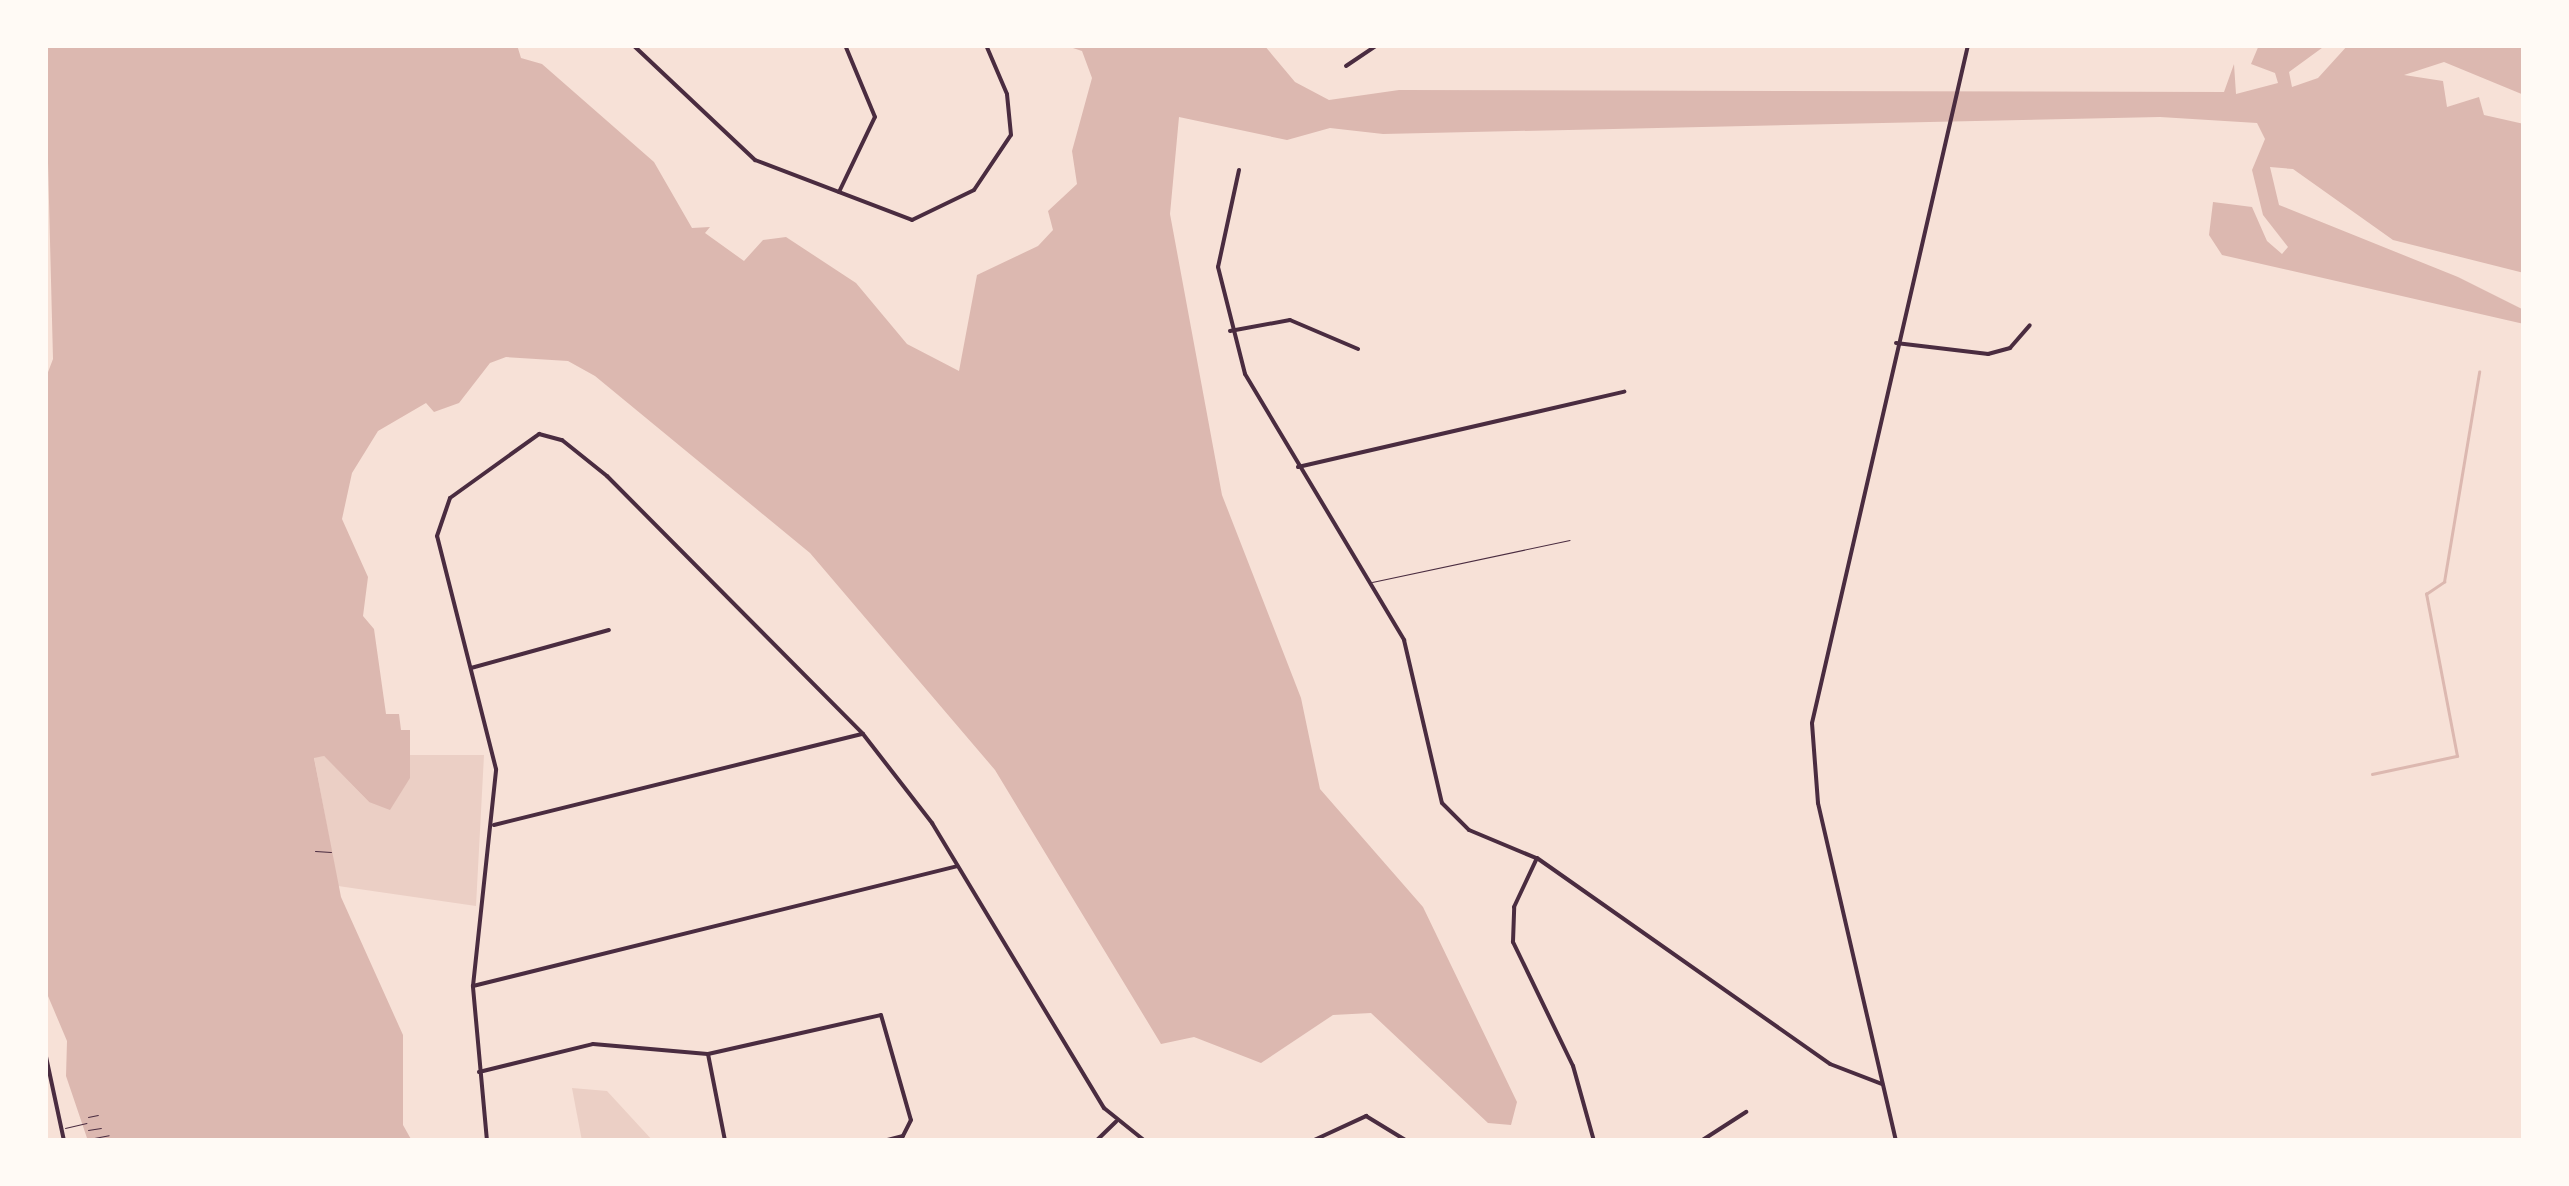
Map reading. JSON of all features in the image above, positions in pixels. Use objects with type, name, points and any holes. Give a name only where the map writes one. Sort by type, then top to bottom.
[{"type":"street","points":[[633,45],[748,155],[912,220],[981,184],[1012,126],[986,45]]},
{"type":"street","points":[[839,192],[876,117],[845,45]]},
{"type":"street","points":[[1346,66],[1377,45]]},
{"type":"street","points":[[1896,1141],[1816,794],[1816,685],[1968,45]]},
{"type":"street","points":[[1239,170],[1218,267],[1230,331],[1297,468],[1369,582],[1411,662],[1442,803],[1460,825],[1537,858],[1830,1064],[1883,1084]]},
{"type":"street","points":[[1230,331],[1290,320],[1358,350]]},
{"type":"street","points":[[1896,343],[1988,354],[2010,348],[2030,325]]},
{"type":"street","points":[[1297,468],[1624,392]]},
{"type":"street","points":[[487,1141],[472,986],[494,825],[496,770],[437,542],[441,514],[507,449],[547,435],[657,523],[863,734],[957,866],[1116,1122],[1145,1141]]},
{"type":"street","points":[[470,668],[609,630]]},
{"type":"street","points":[[494,825],[863,734]]},
{"type":"street","points":[[1537,858],[1514,907],[1513,942],[1574,1066],[1594,1141]]},
{"type":"street","points":[[472,986],[957,866]]},
{"type":"street","points":[[480,1072],[593,1044],[708,1054],[881,1015],[909,1130],[882,1141]]},
{"type":"street","points":[[45,1052],[64,1141]]},
{"type":"street","points":[[708,1054],[725,1141]]},
{"type":"street","points":[[1701,1141],[1746,1112]]},
{"type":"street","points":[[1312,1141],[1366,1116],[1407,1141]]},
{"type":"street","points":[[1096,1141],[1116,1122]]},
{"type":"lane","points":[[1369,582],[1570,540]]},
{"type":"lane","points":[[62,1128],[86,1123]]},
{"type":"path","points":[[315,852],[330,852]]},
{"type":"path","points":[[85,1118],[98,1114]]},
{"type":"path","points":[[88,1130],[101,1128]]},
{"type":"path","points":[[88,1138],[109,1135]]},
{"type":"shaded area","points":[[45,45],[517,45],[521,58],[542,64],[654,162],[692,228],[710,227],[705,233],[744,261],[763,240],[786,237],[856,283],[907,344],[959,371],[977,275],[1038,246],[1053,230],[1048,211],[1077,184],[1072,151],[1092,78],[1082,51],[1064,45],[1264,45],[1295,82],[1329,100],[1399,90],[2224,92],[2234,64],[2236,94],[2278,83],[2275,73],[2251,64],[2259,45],[2326,45],[2289,72],[2292,87],[2318,78],[2348,45],[2524,45],[2524,95],[2444,62],[2404,75],[2443,81],[2447,107],[2479,97],[2484,115],[2524,124],[2524,273],[2393,240],[2293,169],[2270,167],[2279,205],[2458,277],[2524,310],[2524,324],[2222,255],[2209,235],[2213,202],[2252,207],[2267,241],[2282,254],[2288,247],[2263,215],[2252,170],[2265,139],[2257,123],[2160,117],[1383,134],[1330,128],[1287,140],[1179,117],[1170,214],[1222,495],[1301,698],[1320,789],[1423,907],[1517,1102],[1511,1125],[1488,1123],[1371,1013],[1333,1015],[1261,1063],[1194,1037],[1161,1044],[995,770],[810,553],[595,376],[568,361],[506,357],[490,363],[459,403],[434,412],[426,403],[378,431],[352,473],[342,519],[368,577],[363,616],[374,629],[386,714],[399,714],[401,730],[410,730],[410,778],[390,810],[369,802],[324,756],[314,758],[341,897],[403,1035],[403,1125],[412,1141],[88,1141],[66,1076],[67,1041],[45,989],[45,380],[53,359]]},
{"type":"shaded area","points":[[406,755],[484,755],[476,906],[338,886],[314,757],[324,756],[369,802]]},
{"type":"shaded area","points":[[572,1088],[607,1091],[653,1141],[582,1141]]},
{"type":"waterway","points":[[2372,774],[2457,756],[2426,594],[2444,582],[2479,372]]}]
